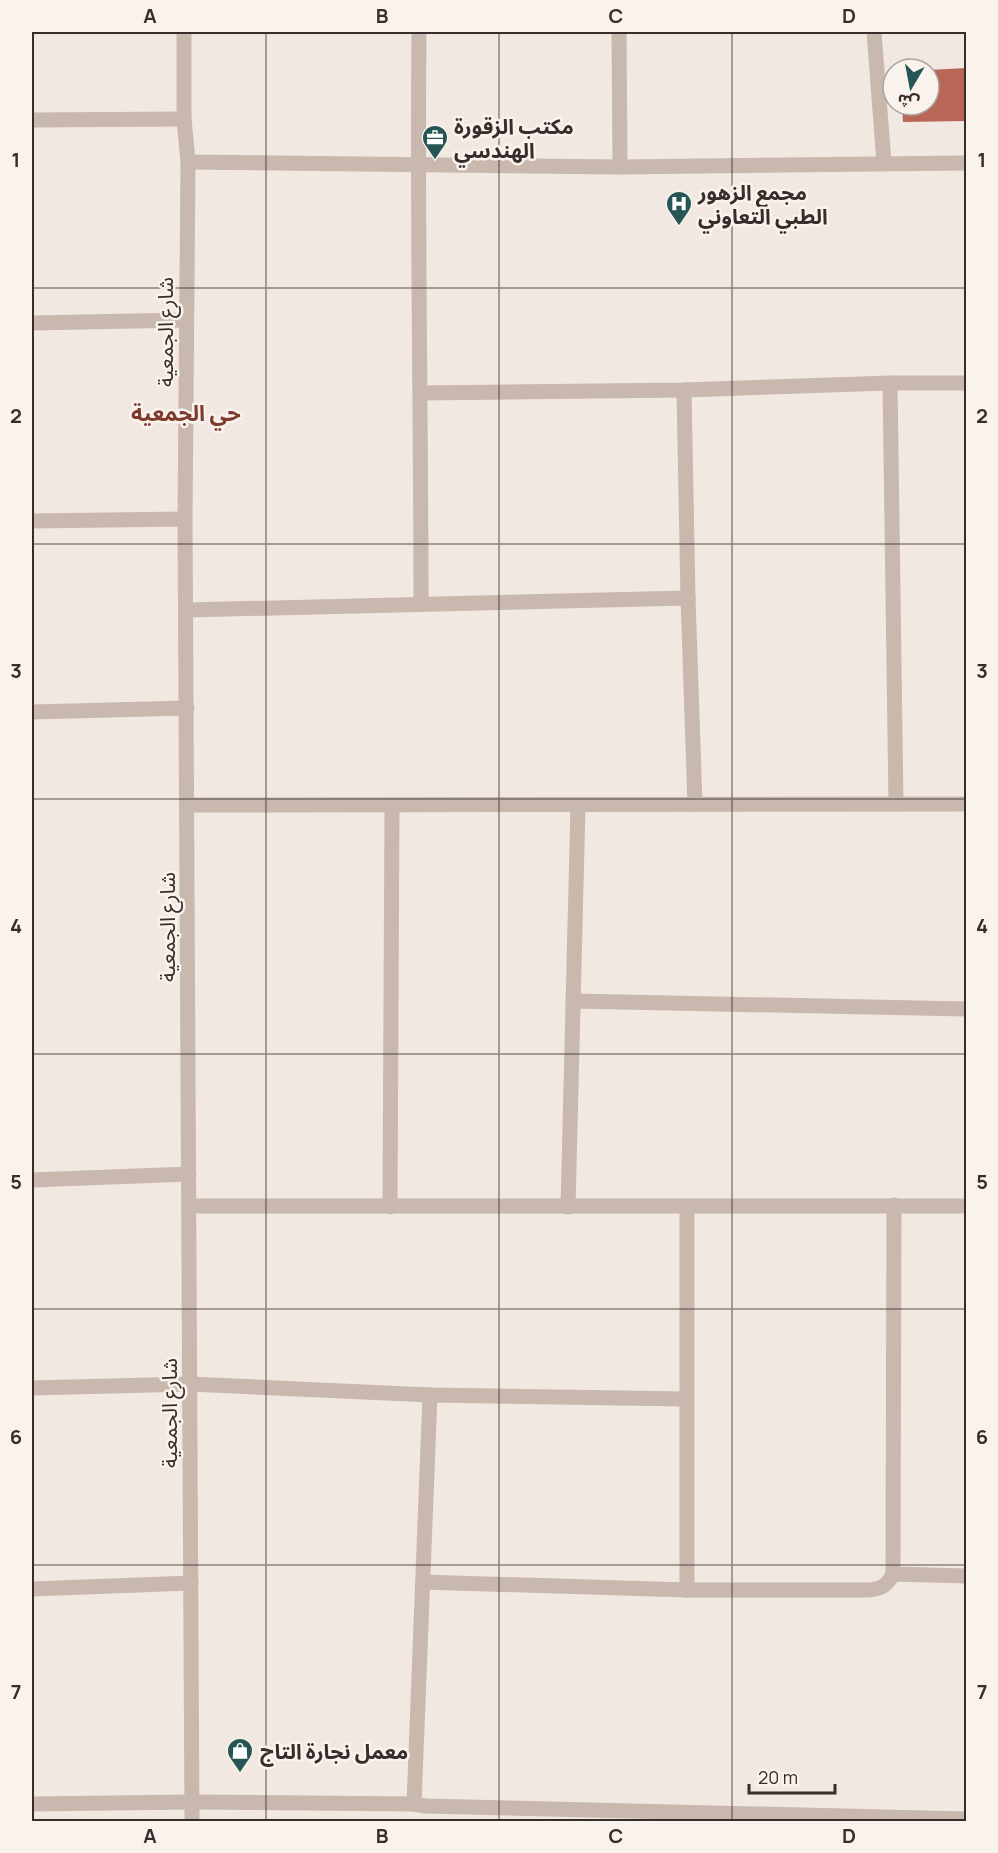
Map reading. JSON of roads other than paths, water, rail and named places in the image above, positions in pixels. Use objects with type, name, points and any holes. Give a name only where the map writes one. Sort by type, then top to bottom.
[{"type":"street","name":"شارع الجمعية","points":[[184,32],[184,119],[188,162],[185,519],[192,1821]]},
{"type":"street","points":[[419,32],[417,164],[421,393],[421,603]]},
{"type":"street","points":[[619,32],[620,167]]},
{"type":"street","points":[[874,32],[884,163]]},
{"type":"street","points":[[32,120],[184,119]]},
{"type":"street","points":[[188,162],[620,167],[966,163]]},
{"type":"street","points":[[32,323],[185,320]]},
{"type":"street","points":[[421,393],[684,390],[890,383],[966,383]]},
{"type":"street","points":[[890,383],[896,804]]},
{"type":"street","points":[[684,390],[695,804]]},
{"type":"street","points":[[32,521],[185,519]]},
{"type":"street","points":[[187,610],[688,598]]},
{"type":"street","points":[[32,712],[187,708]]},
{"type":"street","points":[[188,805],[966,804]]},
{"type":"street","points":[[390,1207],[392,805]]},
{"type":"street","points":[[568,1207],[578,805]]},
{"type":"street","points":[[573,1001],[966,1009]]},
{"type":"street","points":[[32,1180],[189,1174]]},
{"type":"street","points":[[423,1582],[687,1590],[879,1589],[888,1584],[893,1574],[894,1205]]},
{"type":"street","points":[[189,1206],[966,1206]]},
{"type":"street","points":[[687,1206],[687,1590]]},
{"type":"street","points":[[32,1388],[190,1384],[430,1395],[686,1399]]},
{"type":"street","points":[[421,1811],[423,1582],[430,1395]]},
{"type":"street","points":[[893,1574],[966,1576]]},
{"type":"street","points":[[32,1589],[191,1583]]},
{"type":"street","points":[[32,1804],[192,1802],[600,1816],[966,1819]]},
{"type":"place","name":"مكتب الزقورة الهندسي","points":[[435,161]]},
{"type":"place","name":"مجمع الزهور الطبي التعاوني","points":[[679,227]]},
{"type":"place","name":"معمل نجارة التاج","points":[[240,1774]]},
{"type":"district","name":"حي الجمعية","points":[[186,413]]}]
